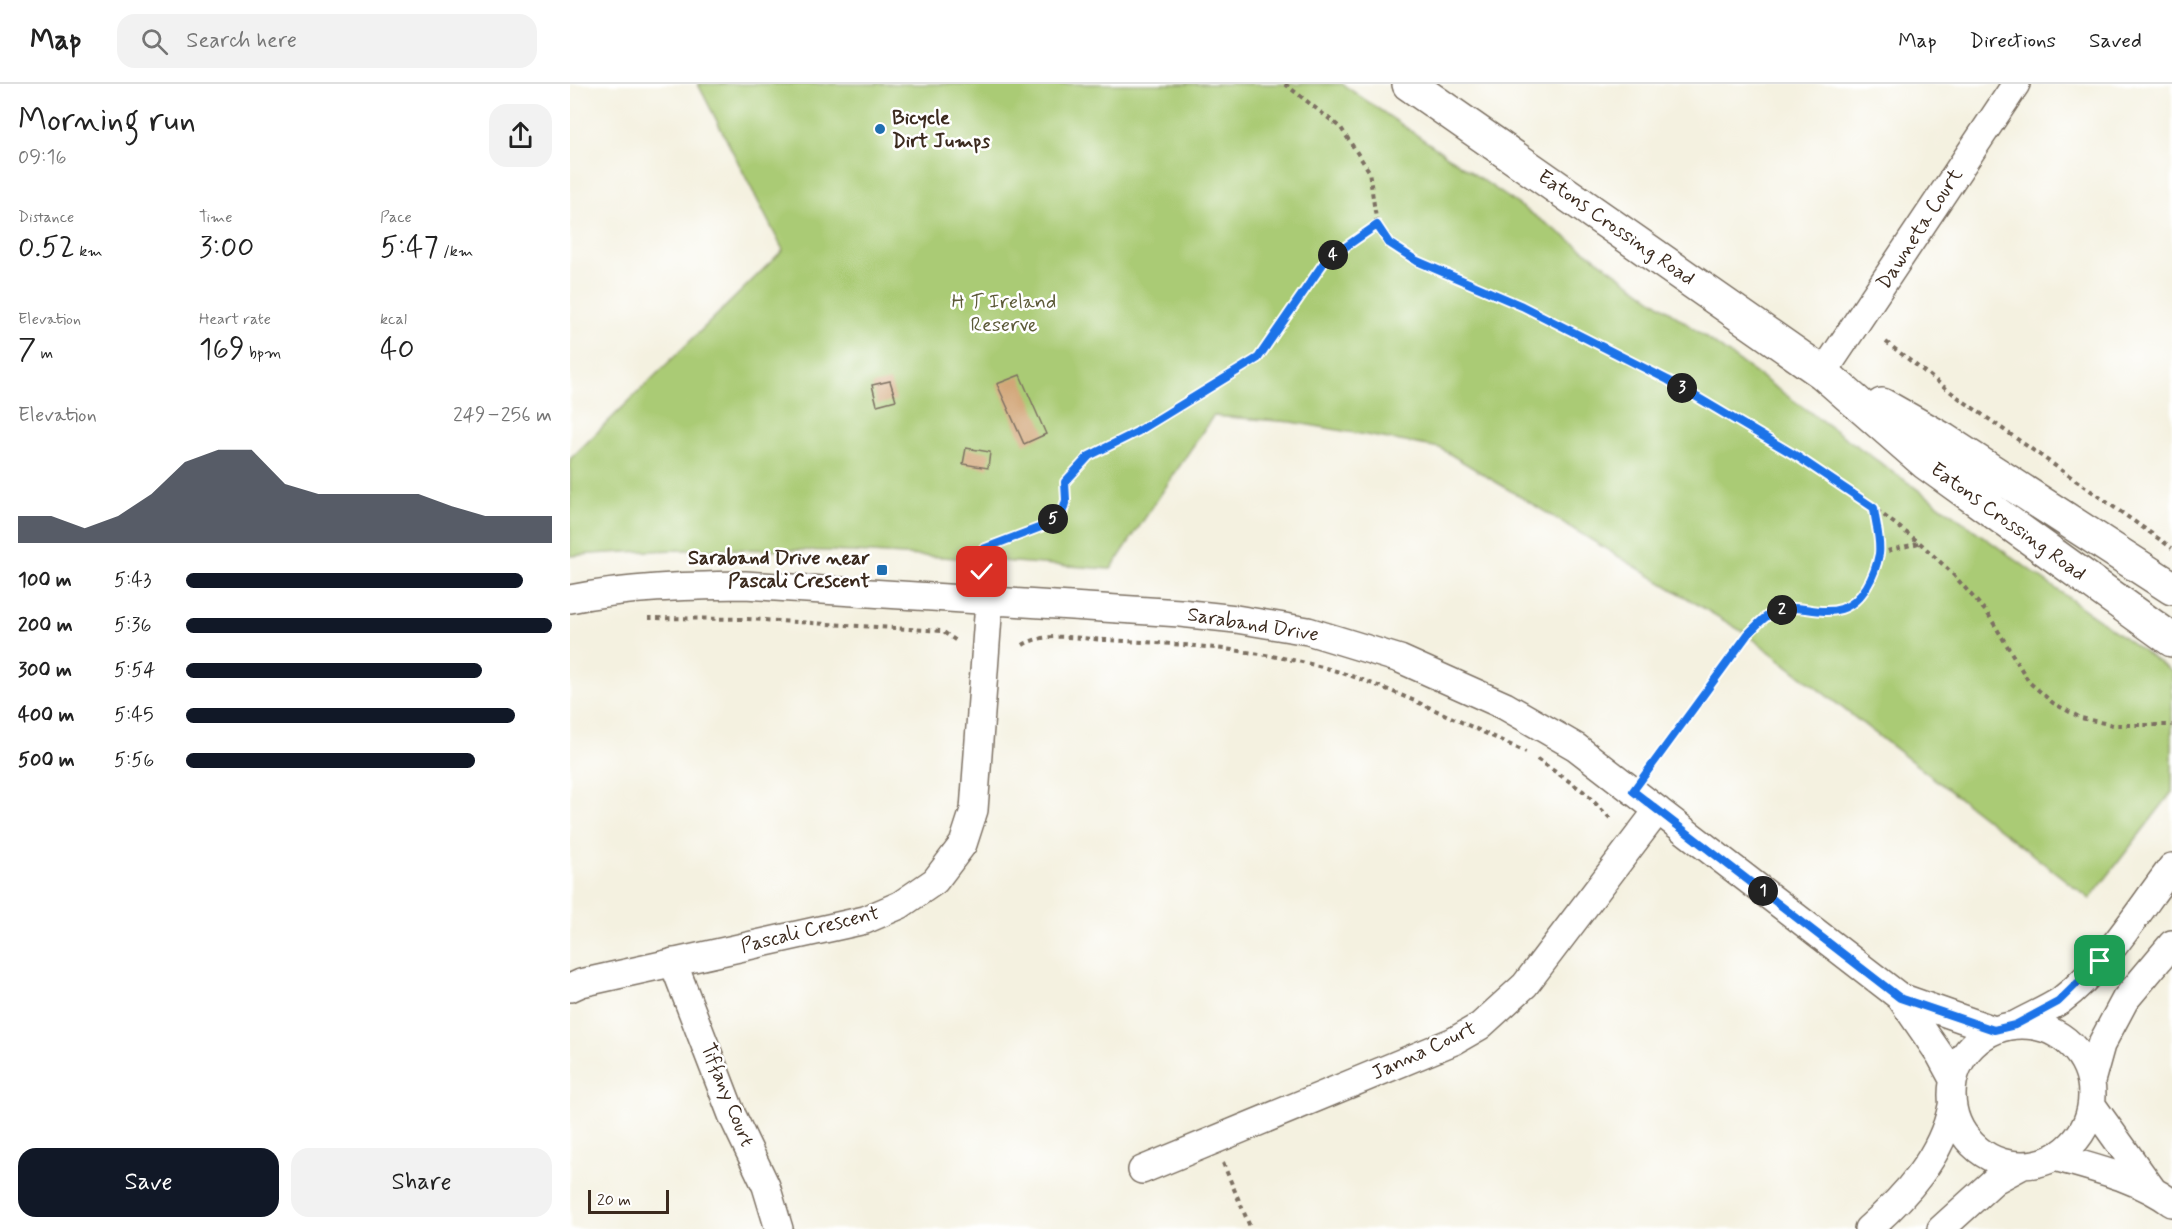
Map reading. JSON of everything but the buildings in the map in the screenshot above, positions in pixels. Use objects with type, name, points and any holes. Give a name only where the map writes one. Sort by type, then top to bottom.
[{"type":"main road","name":"Eatons Crossing Road","points":[[1409,84],[1823,373],[1944,440],[2172,588]]},
{"type":"main road","name":"Eatons Crossing Road","points":[[1823,373],[1926,463],[2172,640]]},
{"type":"street","name":"Dawneta Court","points":[[1823,373],[2016,84]]},
{"type":"street","name":"Saraband Drive","points":[[570,598],[597,593],[678,586],[745,585],[989,603],[1180,613],[1236,619],[1308,631],[1400,660],[1505,706],[1576,747],[1900,998],[1940,1055],[1952,1093]]},
{"type":"street","name":"Pascali Crescent","points":[[570,988],[673,962],[866,920],[900,905],[935,881],[963,844],[974,810],[989,603]]},
{"type":"street","name":"Janna Court","points":[[1142,1170],[1454,1041],[1480,1026],[1525,985],[1658,810]]},
{"type":"street","points":[[1868,1229],[1907,1192],[1942,1139],[1961,1059],[1968,1050],[1975,1042],[2058,1002],[2077,986],[2100,961],[2172,867]]},
{"type":"street","points":[[1941,1229],[1995,1180],[2023,1165],[2055,1157],[2073,1144],[2085,1126],[2102,1045],[2125,1000],[2172,944]]},
{"type":"street","name":"Tiffany Court","points":[[673,962],[732,1116],[766,1186],[779,1229]]},
{"type":"street","name":"Saraband Drive","points":[[1900,998],[2004,1027]]},
{"type":"street","points":[[2004,1027],[2035,1026],[2055,1033],[2072,1045],[2084,1062],[2092,1093],[2162,1196]]},
{"type":"street","points":[[1952,1093],[1958,1125],[1969,1142],[1984,1155],[2003,1163],[2023,1165]]},
{"type":"street","points":[[2055,1157],[2111,1173],[2162,1196]]},
{"type":"path","points":[[1285,84],[1341,128],[1364,162],[1369,171],[1377,225],[1389,243],[1417,261],[1522,306],[1668,380],[1798,457],[1874,508],[1920,543],[1951,572],[1988,614],[2030,682],[2053,703],[2081,718],[2113,724],[2172,724]]},
{"type":"path","points":[[982,572],[983,549],[1041,527],[1062,514],[1066,500],[1065,482],[1089,456],[1137,432],[1258,358],[1325,261],[1377,225]]},
{"type":"path","points":[[1886,342],[1956,396],[2172,548]]},
{"type":"path","points":[[1633,791],[1748,634],[1765,617],[1786,608],[1814,612],[1841,609],[1858,599],[1870,581],[1879,553],[1874,508]]},
{"type":"path","points":[[1879,553],[1920,543]]},
{"type":"path","points":[[639,618],[747,619],[942,631],[958,642]]},
{"type":"path","points":[[1023,645],[1034,638],[1174,644],[1257,654],[1332,670],[1404,696],[1532,754],[1583,791],[1611,819]]},
{"type":"path","points":[[1214,1140],[1251,1229]]},
{"type":"green space","name":"H T Ireland Reserve","points":[[698,84],[1342,84],[1563,235],[2172,672],[2172,792],[2090,899],[1748,635],[1440,448],[1292,422],[1213,416],[1111,569],[908,555],[773,550],[705,549],[570,556],[570,459],[783,250]]},
{"type":"place","name":"Bicycle Dirt Jumps","points":[[880,129]]},
{"type":"place","name":"Saraband Drive near Pascali Crescent","points":[[882,570]]},
{"type":"route","points":[[982,572],[983,549],[1009,537],[1041,527],[1062,514],[1066,500],[1065,482],[1073,470],[1089,456],[1137,432],[1258,358],[1325,261],[1377,225],[1389,243],[1417,261],[1522,306],[1668,380],[1798,457],[1874,508],[1879,553],[1870,581],[1858,599],[1841,609],[1814,612],[1786,608],[1765,617],[1748,634],[1633,791],[1900,998],[1974,1021],[1994,1030],[2015,1025],[2058,1002],[2077,986],[2100,961]]}]
